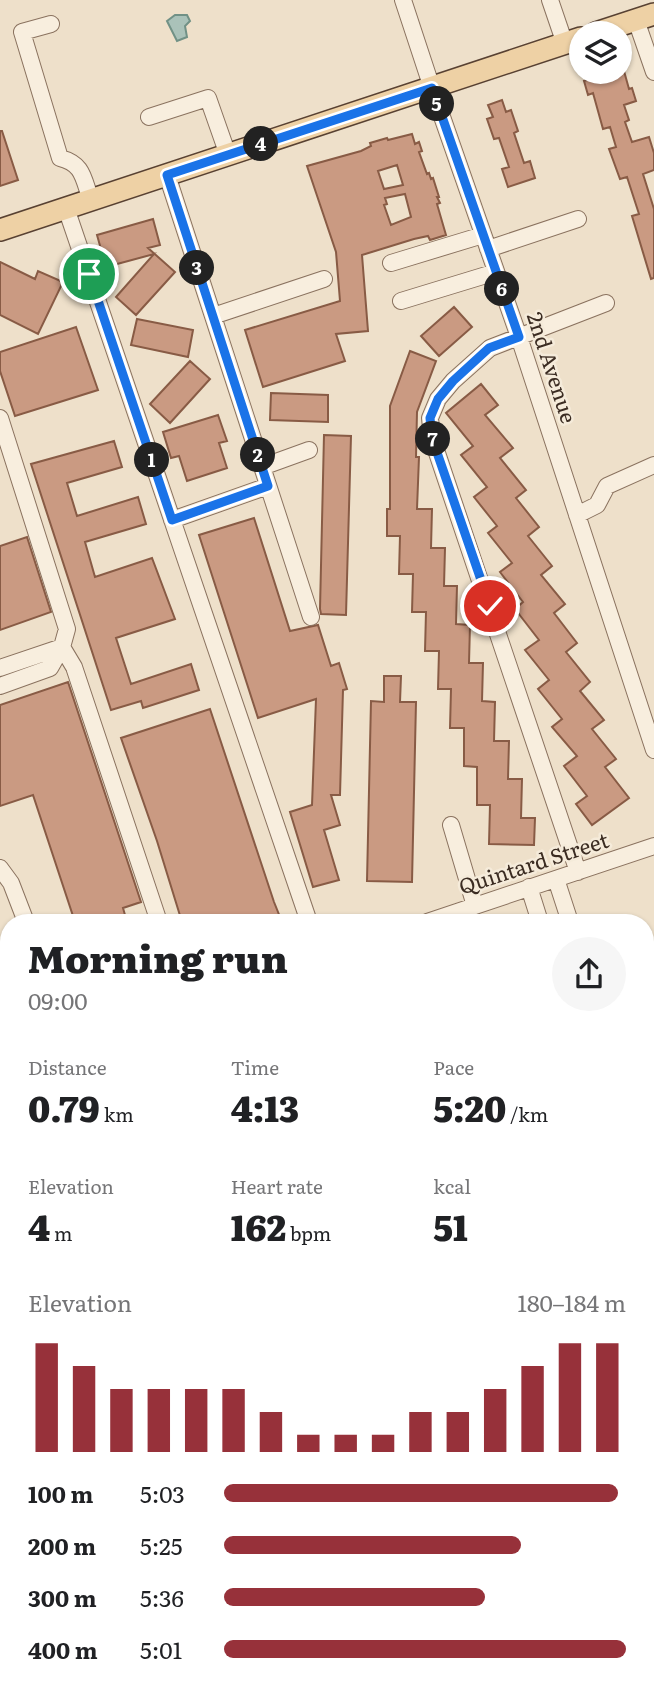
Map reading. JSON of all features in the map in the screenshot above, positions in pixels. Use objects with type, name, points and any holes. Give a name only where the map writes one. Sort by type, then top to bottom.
[{"type":"main road","points":[[0,230],[569,42]]},
{"type":"street","name":"2nd Avenue","points":[[403,0],[519,337],[654,750]]},
{"type":"street","points":[[550,0],[569,34]]},
{"type":"street","points":[[645,17],[654,72]]},
{"type":"street","points":[[51,24],[22,32],[60,158],[73,161],[79,167],[91,200]]},
{"type":"street","points":[[149,117],[208,98],[228,155]]},
{"type":"street","points":[[167,175],[311,617]]},
{"type":"street","points":[[66,208],[306,914]]},
{"type":"street","points":[[391,263],[578,219]]},
{"type":"street","points":[[401,301],[496,272]]},
{"type":"street","points":[[213,316],[324,279]]},
{"type":"street","points":[[578,872],[432,438],[430,418],[438,399],[453,381],[489,348],[606,303]]},
{"type":"street","points":[[0,418],[67,629],[62,647],[50,668],[0,686]]},
{"type":"street","points":[[262,467],[309,450]]},
{"type":"street","points":[[578,516],[597,505],[607,486],[654,465]]},
{"type":"street","points":[[172,520],[268,486]]},
{"type":"street","points":[[0,668],[62,647]]},
{"type":"street","points":[[62,647],[74,667],[156,914]]},
{"type":"street","points":[[451,825],[475,906]]},
{"type":"street","name":"Quintard Street","points":[[451,914],[654,846]]},
{"type":"street","points":[[0,868],[11,883],[23,914]]},
{"type":"street","points":[[556,879],[567,914]]},
{"type":"street","points":[[529,887],[537,914]]},
{"type":"shaded area","points":[[175,15],[187,15],[190,21],[185,26],[187,37],[177,41],[167,21]]},
{"type":"building","points":[[585,84],[628,84],[629,89],[632,88],[636,101],[624,105],[629,120],[625,122],[632,142],[649,137],[654,153],[654,170],[643,174],[654,209],[654,278],[651,279],[632,216],[639,214],[627,177],[620,179],[609,149],[616,147],[610,127],[603,129],[593,93],[588,95]]},
{"type":"building","points":[[502,100],[506,112],[511,110],[518,131],[514,133],[524,163],[530,161],[535,178],[508,187],[502,169],[509,167],[499,138],[494,139],[487,119],[493,117],[488,105]]},
{"type":"building","points":[[0,131],[18,180],[0,186]]},
{"type":"building","points":[[412,134],[415,144],[419,142],[422,151],[419,152],[427,174],[433,178],[439,197],[440,203],[437,204],[446,235],[430,240],[428,236],[414,239],[362,255],[368,331],[336,334],[345,361],[263,387],[245,330],[340,301],[336,252],[307,166],[361,151],[371,146],[370,143],[387,138],[388,140]],"holes":[[[397,165],[403,185],[384,189],[378,171]],[[405,194],[411,217],[391,225],[384,205],[387,204],[385,198]]]},
{"type":"building","points":[[153,219],[160,245],[148,248],[175,272],[136,315],[116,297],[154,254],[106,267],[97,235]]},
{"type":"building","points":[[0,262],[35,279],[38,271],[63,282],[38,334],[0,315]]},
{"type":"building","points":[[454,307],[472,327],[439,356],[421,336]]},
{"type":"building","points":[[137,319],[193,330],[188,357],[131,345]]},
{"type":"building","points":[[76,327],[98,390],[15,416],[0,371],[0,352]]},
{"type":"building","points":[[410,351],[436,361],[417,412],[417,509],[432,509],[431,548],[445,548],[444,586],[457,586],[456,624],[470,625],[469,663],[483,663],[482,701],[495,702],[494,741],[509,741],[508,779],[522,779],[521,818],[535,818],[534,845],[489,844],[490,805],[477,805],[477,767],[464,766],[464,728],[450,728],[451,689],[438,689],[439,651],[425,651],[426,612],[412,612],[413,574],[399,574],[400,536],[387,536],[387,509],[390,509],[390,406]]},
{"type":"building","points":[[190,361],[210,379],[170,423],[150,404]]},
{"type":"building","points":[[481,384],[498,405],[485,415],[513,448],[500,458],[526,490],[516,498],[539,527],[528,536],[552,566],[541,575],[565,604],[554,613],[577,643],[566,652],[590,682],[580,691],[604,720],[592,729],[616,759],[605,767],[629,798],[592,825],[576,804],[587,796],[564,766],[577,756],[552,727],[562,719],[538,689],[549,680],[525,650],[539,640],[515,609],[523,602],[500,572],[512,563],[488,533],[497,526],[474,497],[487,487],[461,455],[473,446],[446,413]]},
{"type":"building","points":[[271,393],[328,395],[328,422],[270,420]]},
{"type":"building","points":[[218,415],[227,441],[219,443],[227,468],[187,481],[179,456],[171,458],[163,432]]},
{"type":"building","points":[[324,435],[351,436],[346,615],[321,614],[320,609]]},
{"type":"building","points":[[114,441],[122,467],[67,483],[77,516],[138,497],[146,524],[85,542],[95,577],[152,558],[175,619],[116,638],[131,684],[191,664],[199,690],[143,708],[141,701],[111,710],[31,464]]},
{"type":"building","points":[[254,518],[290,631],[318,625],[331,666],[339,663],[347,689],[343,690],[340,795],[331,795],[340,825],[324,830],[339,880],[313,887],[290,812],[312,805],[316,699],[258,718],[199,535]]},
{"type":"building","points":[[27,537],[51,612],[0,630],[0,546]]},
{"type":"building","points":[[384,676],[401,676],[400,702],[416,702],[412,882],[367,881],[371,701],[384,702]]},
{"type":"building","points":[[68,682],[141,902],[123,908],[125,914],[72,914],[33,795],[0,806],[0,705]]},
{"type":"building","points":[[210,709],[279,914],[180,914],[121,738]]},
{"type":"route","points":[[89,274],[172,520],[268,486],[167,175],[432,88],[519,337],[489,348],[453,381],[438,399],[430,418],[432,438],[490,606]]}]
